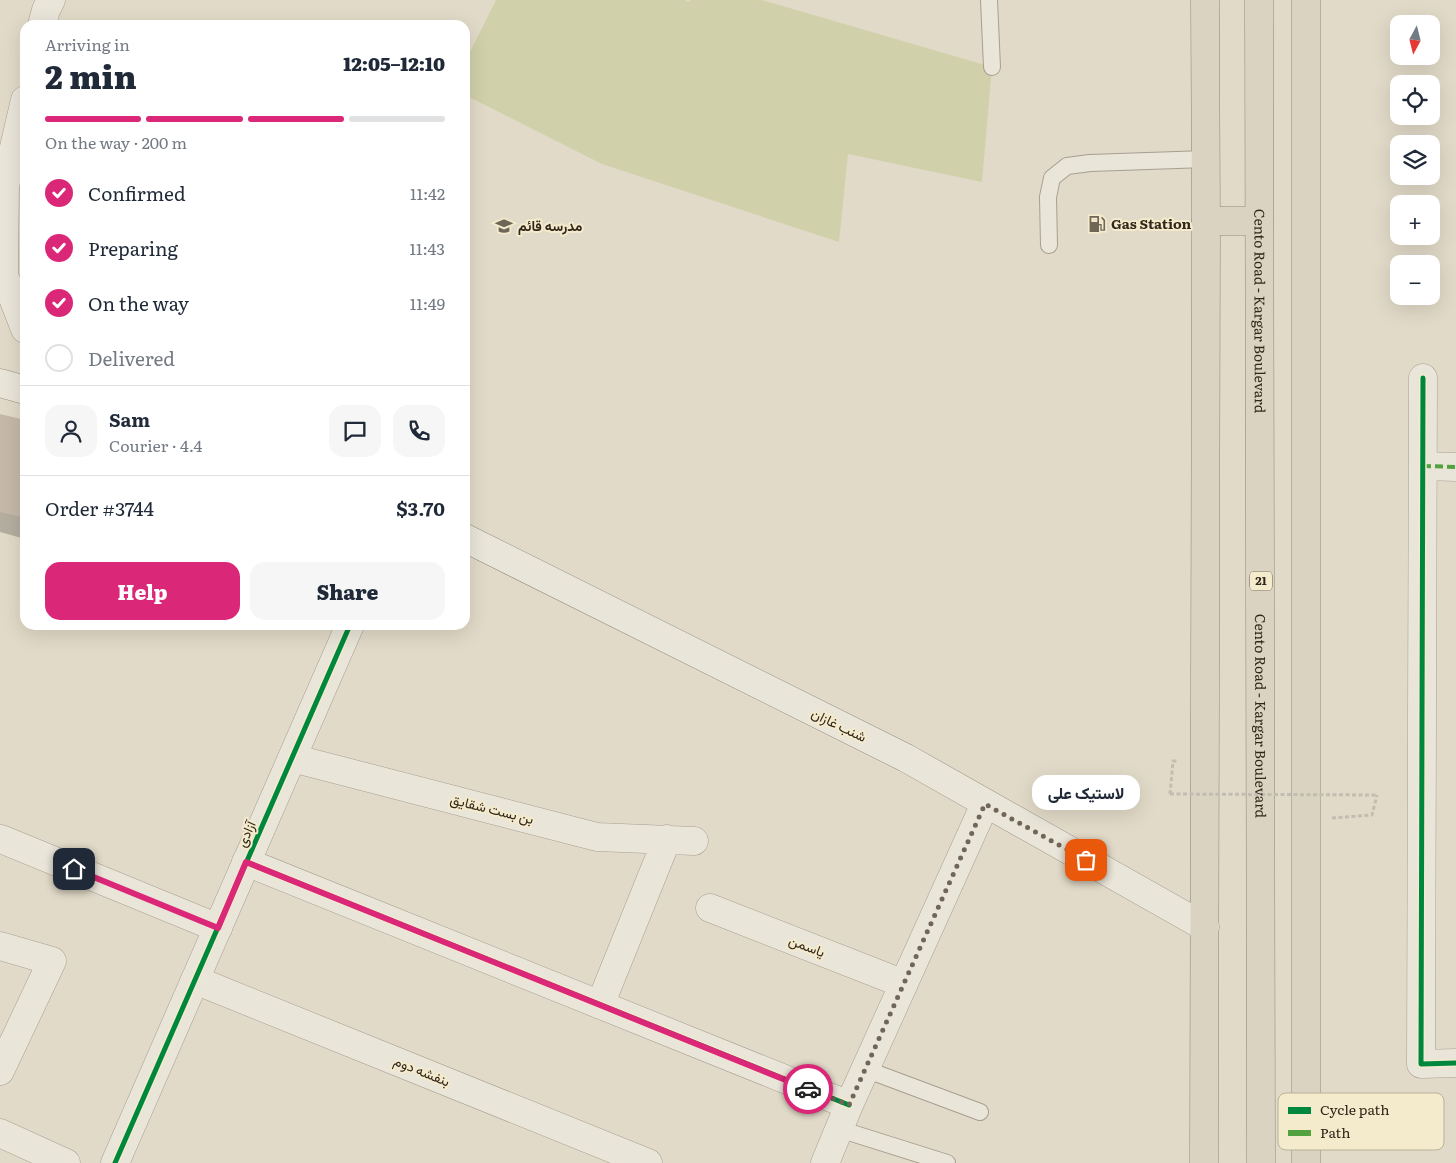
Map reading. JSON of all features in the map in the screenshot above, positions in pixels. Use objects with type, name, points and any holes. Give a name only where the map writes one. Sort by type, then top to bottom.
[{"type":"highway","points":[[1204,1163],[1205,0]]},
{"type":"highway","name":"Cento Road - Kargar Boulevard","points":[[1259,0],[1261,1163]]},
{"type":"highway","points":[[1306,0],[1306,1093]]},
{"type":"highway","points":[[1206,221],[1259,221]]},
{"type":"highway","points":[[1306,1150],[1306,1163]]},
{"type":"street","points":[[43,20],[46,10],[52,0]]},
{"type":"street","points":[[20,112],[7,145],[4,275],[20,316]]},
{"type":"street","points":[[1423,378],[1421,1064],[1456,1063]]},
{"type":"street","points":[[0,383],[20,389]]},
{"type":"street","points":[[1423,466],[1456,467]]},
{"type":"street","name":"شنب غازان","points":[[470,540],[906,758],[1205,927]]},
{"type":"street","name":"آزادی","points":[[115,1163],[348,630]]},
{"type":"street","name":"بن بست شقایق","points":[[292,758],[598,837],[694,841]]},
{"type":"street","points":[[825,1163],[865,1069],[985,804]]},
{"type":"street","points":[[1,839],[218,928]]},
{"type":"street","points":[[600,1005],[667,840]]},
{"type":"street","points":[[246,862],[600,1005],[844,1117]]},
{"type":"street","name":"یاسمن","points":[[710,908],[904,984]]},
{"type":"street","points":[[0,946],[52,961],[0,1071]]},
{"type":"street","name":"بنفشه دوم","points":[[195,980],[648,1163]]},
{"type":"street","points":[[0,1133],[66,1163]]},
{"type":"lane","points":[[989,0],[992,67]]},
{"type":"lane","points":[[1050,245],[1048,197],[1052,178],[1067,166],[1090,163],[1206,159]]},
{"type":"lane","points":[[865,1069],[980,1112]]},
{"type":"lane","points":[[844,1117],[947,1163]]},
{"type":"path","points":[[1172,761],[1170,794],[1377,795],[1372,815],[1307,820]]},
{"type":"green space","points":[[496,0],[685,0],[688,2],[691,0],[762,0],[992,67],[982,182],[848,154],[839,242],[602,164],[470,98],[470,52]]},
{"type":"building","points":[[0,414],[20,419],[20,517],[0,512]]},
{"type":"marked path","points":[[1423,466],[1456,467]]},
{"type":"cycle path","points":[[1423,378],[1421,1064],[1456,1063]]},
{"type":"cycle path","points":[[115,1163],[348,630]]},
{"type":"cycle path","points":[[246,862],[849,1105]]},
{"type":"way so far","points":[[808,1089],[849,1105],[985,804],[1086,860]]},
{"type":"place","name":"Gas Station","points":[[1097,224]]},
{"type":"place","name":"مدرسه قائم","points":[[504,226]]},
{"type":"place","name":"لاستیک علی","points":[[1086,860]]},
{"type":"route","points":[[74,869],[218,928],[246,862],[808,1089]]}]
